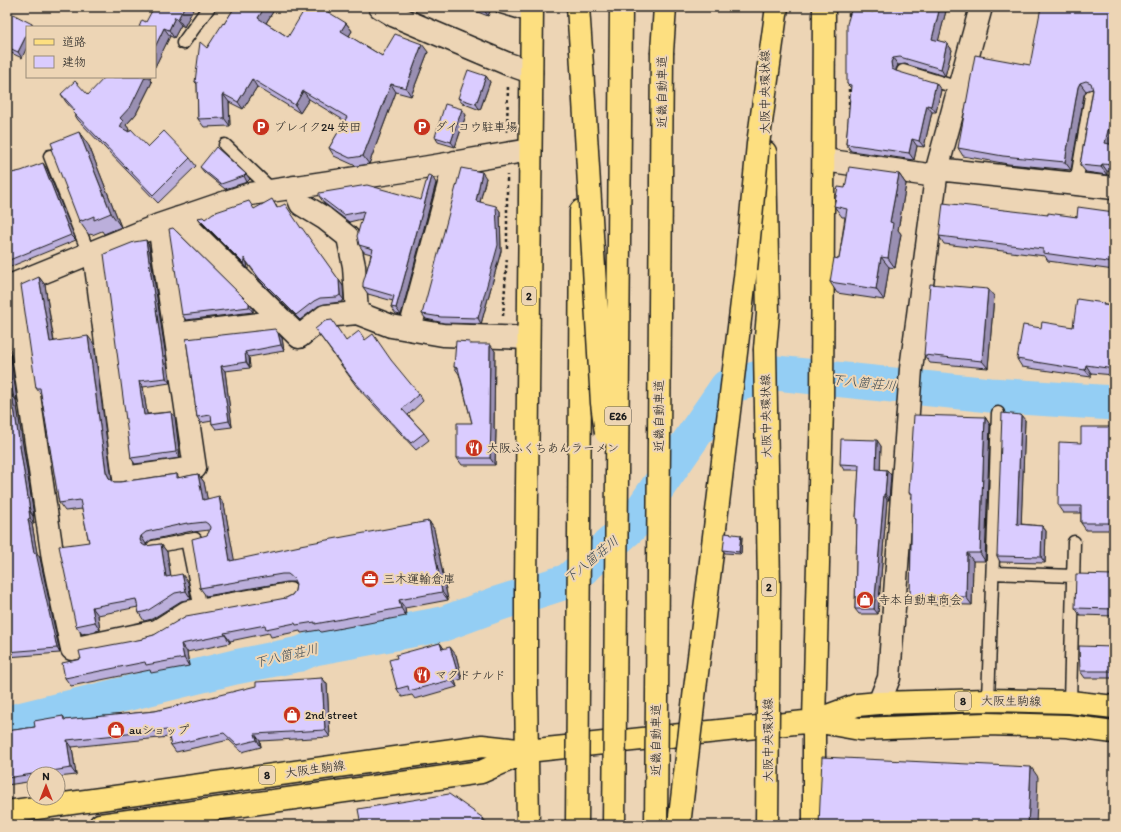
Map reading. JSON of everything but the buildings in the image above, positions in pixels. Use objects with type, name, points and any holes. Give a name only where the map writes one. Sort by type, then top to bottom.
[{"type":"main road","name":"E26","points":[[614,825],[621,7]]},
{"type":"main road","name":"近畿自動車道","points":[[656,825],[662,52],[661,7]]},
{"type":"main road","points":[[662,52],[665,7]]},
{"type":"main road","name":"大阪中央環状線","points":[[766,7],[764,99],[768,314],[766,349],[769,586],[767,825]]},
{"type":"main road","points":[[764,60],[777,7]]},
{"type":"main road","points":[[679,825],[745,276],[758,144],[777,7]]},
{"type":"main road","points":[[814,825],[814,721],[822,406],[824,7]]},
{"type":"main road","points":[[581,9],[602,403],[617,515]]},
{"type":"main road","points":[[577,825],[581,9]]},
{"type":"main road","name":"2","points":[[528,825],[526,586],[531,12]]},
{"type":"main road","name":"大阪生駒線","points":[[7,812],[482,746],[527,751],[814,721],[857,705],[988,700],[1070,702],[1114,707]]},
{"type":"main road","name":"大阪生駒線","points":[[814,721],[860,729],[986,724],[1067,726],[1114,732]]},
{"type":"main road","name":"大阪生駒線","points":[[100,825],[180,820],[481,772],[527,751]]},
{"type":"street","points":[[380,7],[395,16],[508,64],[531,72]]},
{"type":"street","points":[[879,703],[888,678],[912,369],[936,173],[981,7]]},
{"type":"street","points":[[289,594],[187,612],[157,631],[72,649],[53,559],[10,286],[159,225],[250,194],[530,150]]},
{"type":"street","points":[[824,160],[936,173],[1114,188]]},
{"type":"street","points":[[410,329],[455,162]]},
{"type":"street","points":[[294,187],[301,204],[324,218],[348,236],[354,266],[357,312]]},
{"type":"street","points":[[179,218],[299,337],[325,316],[357,312],[392,326],[443,335],[528,338]]},
{"type":"street","points":[[92,253],[124,478],[195,468],[159,225]]},
{"type":"street","points":[[175,334],[284,321]]},
{"type":"lane","points":[[183,43],[209,7]]},
{"type":"lane","points":[[501,7],[531,12]]},
{"type":"lane","points":[[903,70],[959,88]]},
{"type":"lane","points":[[1076,184],[1091,96]]},
{"type":"lane","points":[[226,145],[273,191]]},
{"type":"lane","points":[[50,156],[92,253]]},
{"type":"lane","points":[[988,700],[998,413]]},
{"type":"lane","points":[[153,547],[208,537]]},
{"type":"lane","points":[[187,540],[201,610]]},
{"type":"lane","points":[[1070,702],[1074,542]]},
{"type":"lane","points":[[993,573],[1073,576]]},
{"type":"path","points":[[848,7],[849,23]]},
{"type":"path","points":[[849,78],[849,109]]},
{"type":"waterway","name":"下八箇荘川","points":[[7,723],[235,667],[300,654],[314,648],[443,624],[497,604],[568,581],[631,526],[727,387],[776,373],[990,395],[1114,403]]},
{"type":"place","name":"ブレイク24 安田","points":[[261,127]]},
{"type":"place","name":"ダイコウ駐車場","points":[[422,127]]},
{"type":"place","name":"大阪ふくちあんラーメン","points":[[474,448]]},
{"type":"place","name":"三木運輸倉庫","points":[[370,579]]},
{"type":"place","name":"寺本自動車商会","points":[[865,600]]},
{"type":"place","name":"マクドナルド","points":[[422,675]]},
{"type":"place","name":"2nd street","points":[[292,715]]},
{"type":"place","name":"auショップ","points":[[116,730]]}]
